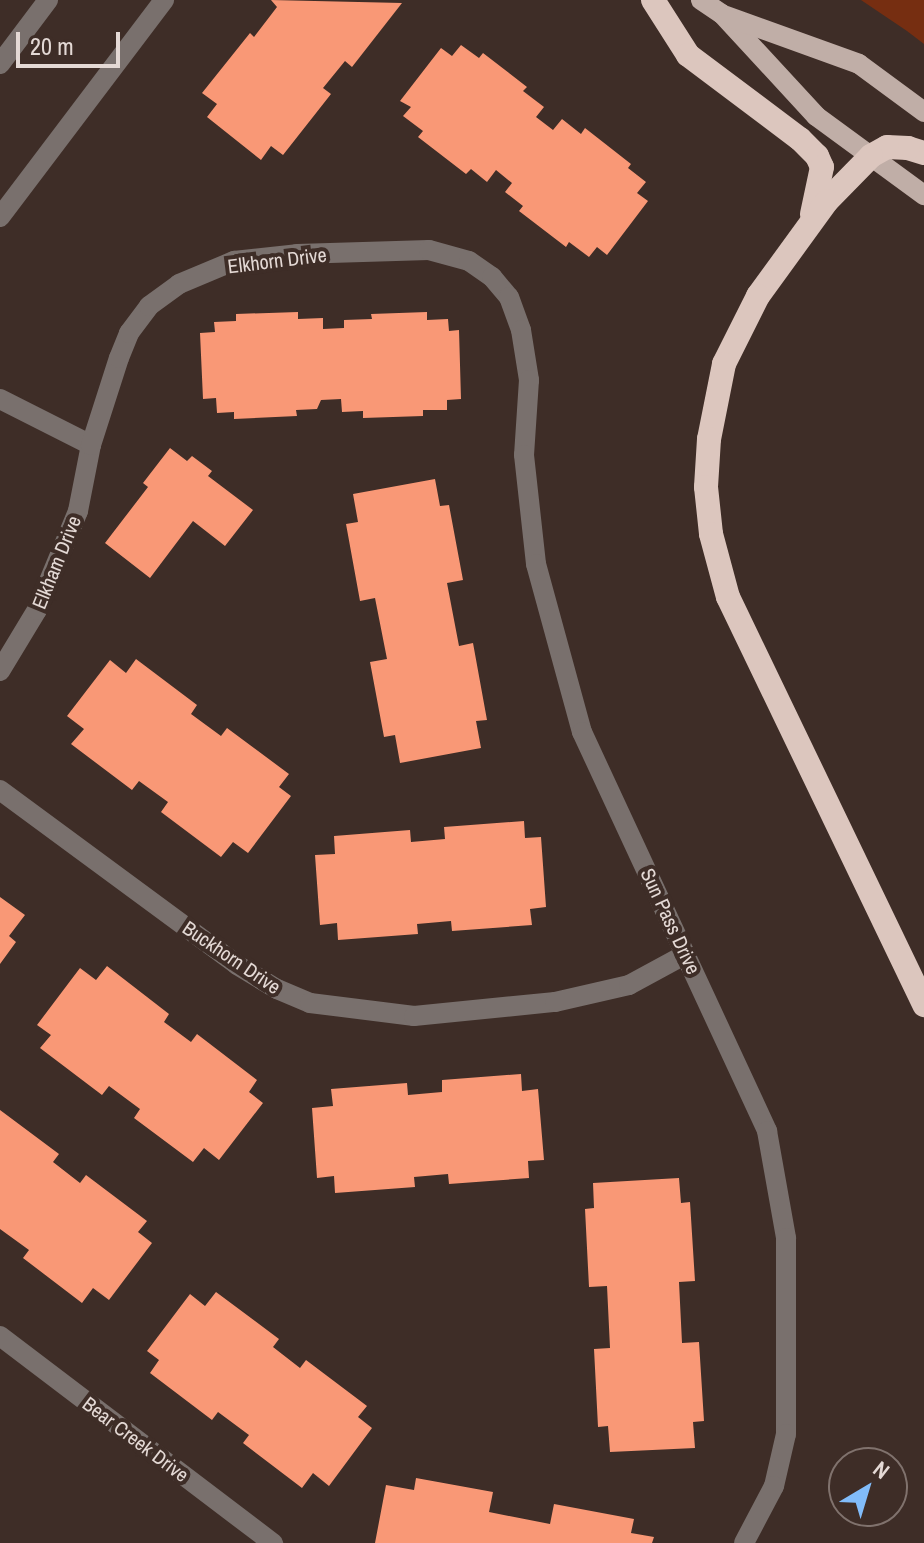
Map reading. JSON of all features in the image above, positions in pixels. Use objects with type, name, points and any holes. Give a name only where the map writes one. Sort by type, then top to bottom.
[{"type":"highway","points":[[653,0],[688,55],[800,139],[817,156],[822,167],[809,226]]},
{"type":"highway","points":[[924,153],[887,147],[871,156],[848,177],[758,296],[724,364],[709,439],[709,519],[722,582],[736,616],[924,1005]]},
{"type":"main road","points":[[701,0],[722,14],[859,64],[924,112]]},
{"type":"main road","points":[[722,14],[816,116],[924,195]]},
{"type":"street","points":[[0,64],[48,0]]},
{"type":"street","points":[[0,217],[164,0]]},
{"type":"street","name":"Elkhorn Drive","points":[[91,445],[129,333],[149,306],[189,278],[234,261],[297,254],[429,250],[469,261],[492,277],[509,297]]},
{"type":"street","name":"Sun Pass Drive","points":[[509,297],[521,330],[529,380],[524,455],[536,564],[563,671],[582,732],[767,1131],[786,1238],[786,1434],[774,1486],[744,1543]]},
{"type":"street","points":[[0,399],[91,445]]},
{"type":"street","name":"Elkham Drive","points":[[0,671],[37,610],[78,511],[91,445]]},
{"type":"street","name":"Buckhorn Drive","points":[[0,790],[237,965],[277,989],[310,1003],[414,1016],[555,1002],[629,985],[686,954]]},
{"type":"street","name":"Bear Creek Drive","points":[[0,1336],[273,1543]]},
{"type":"shaded area","points":[[861,0],[924,0],[924,44],[907,31]]},
{"type":"building","points":[[271,0],[402,3],[352,67],[345,61],[323,88],[331,94],[283,155],[271,146],[261,160],[207,117],[217,104],[202,93],[250,33],[254,37],[277,7]]},
{"type":"building","points":[[461,45],[479,58],[483,53],[527,87],[523,91],[544,107],[536,117],[553,130],[562,119],[581,134],[585,128],[631,164],[628,168],[646,182],[637,193],[648,201],[607,255],[597,247],[589,257],[569,242],[566,247],[519,211],[523,206],[505,192],[512,183],[496,170],[487,182],[471,169],[466,174],[418,137],[423,131],[403,116],[411,107],[400,101],[441,48],[452,56]]},
{"type":"building","points":[[298,312],[298,319],[323,318],[323,329],[344,328],[344,320],[372,319],[371,314],[427,312],[427,320],[448,319],[449,331],[459,330],[461,399],[447,400],[447,410],[423,410],[423,416],[363,418],[363,411],[342,412],[341,399],[321,400],[317,409],[296,410],[297,416],[234,419],[234,412],[217,413],[216,398],[203,399],[200,333],[215,332],[214,322],[236,321],[236,314]]},
{"type":"building","points":[[170,448],[187,461],[192,456],[212,471],[208,476],[253,510],[225,546],[193,521],[150,578],[105,543],[148,487],[143,483]]},
{"type":"building","points":[[435,479],[440,506],[449,505],[463,580],[447,583],[459,646],[473,643],[487,720],[476,721],[481,748],[400,763],[395,735],[384,737],[370,662],[387,659],[375,598],[360,601],[346,524],[358,522],[353,494]]},
{"type":"building","points":[[136,659],[197,705],[191,714],[221,736],[227,728],[289,774],[279,787],[291,796],[248,853],[233,842],[221,857],[161,812],[168,802],[139,781],[132,790],[71,744],[84,729],[67,716],[110,660],[126,673]]},
{"type":"building","points":[[524,821],[525,838],[541,837],[546,907],[530,909],[532,925],[452,931],[451,921],[417,924],[418,934],[338,940],[337,923],[320,925],[315,855],[335,854],[334,836],[410,830],[411,842],[445,839],[444,827]]},
{"type":"building","points":[[0,897],[25,915],[9,936],[16,942],[0,964]]},
{"type":"building","points":[[107,966],[169,1014],[164,1022],[191,1042],[197,1034],[257,1080],[249,1092],[263,1103],[219,1160],[204,1148],[193,1162],[134,1118],[140,1109],[109,1086],[102,1095],[40,1048],[51,1035],[37,1025],[80,968],[96,980]]},
{"type":"building","points":[[521,1074],[522,1091],[538,1089],[544,1160],[528,1161],[529,1178],[449,1184],[448,1174],[414,1177],[415,1187],[335,1193],[334,1176],[317,1178],[312,1108],[333,1106],[331,1089],[407,1083],[408,1095],[442,1092],[442,1080]]},
{"type":"building","points":[[0,1110],[59,1154],[53,1162],[80,1183],[86,1175],[147,1221],[138,1232],[152,1243],[109,1300],[93,1288],[82,1303],[23,1258],[29,1250],[0,1229]]},
{"type":"building","points":[[679,1178],[681,1203],[690,1202],[695,1281],[679,1282],[682,1343],[699,1342],[704,1421],[693,1422],[695,1448],[610,1452],[608,1426],[598,1427],[594,1349],[610,1348],[607,1286],[589,1287],[585,1209],[594,1208],[593,1183]]},
{"type":"building","points":[[216,1292],[279,1339],[273,1347],[300,1368],[306,1360],[367,1406],[358,1417],[372,1428],[329,1486],[313,1473],[302,1488],[243,1443],[249,1435],[218,1412],[212,1420],[150,1373],[159,1360],[147,1351],[190,1294],[205,1306]]},
{"type":"building","points":[[416,1478],[493,1492],[489,1512],[550,1524],[554,1504],[634,1519],[631,1533],[654,1537],[652,1543],[375,1543],[386,1485],[414,1490]]}]
